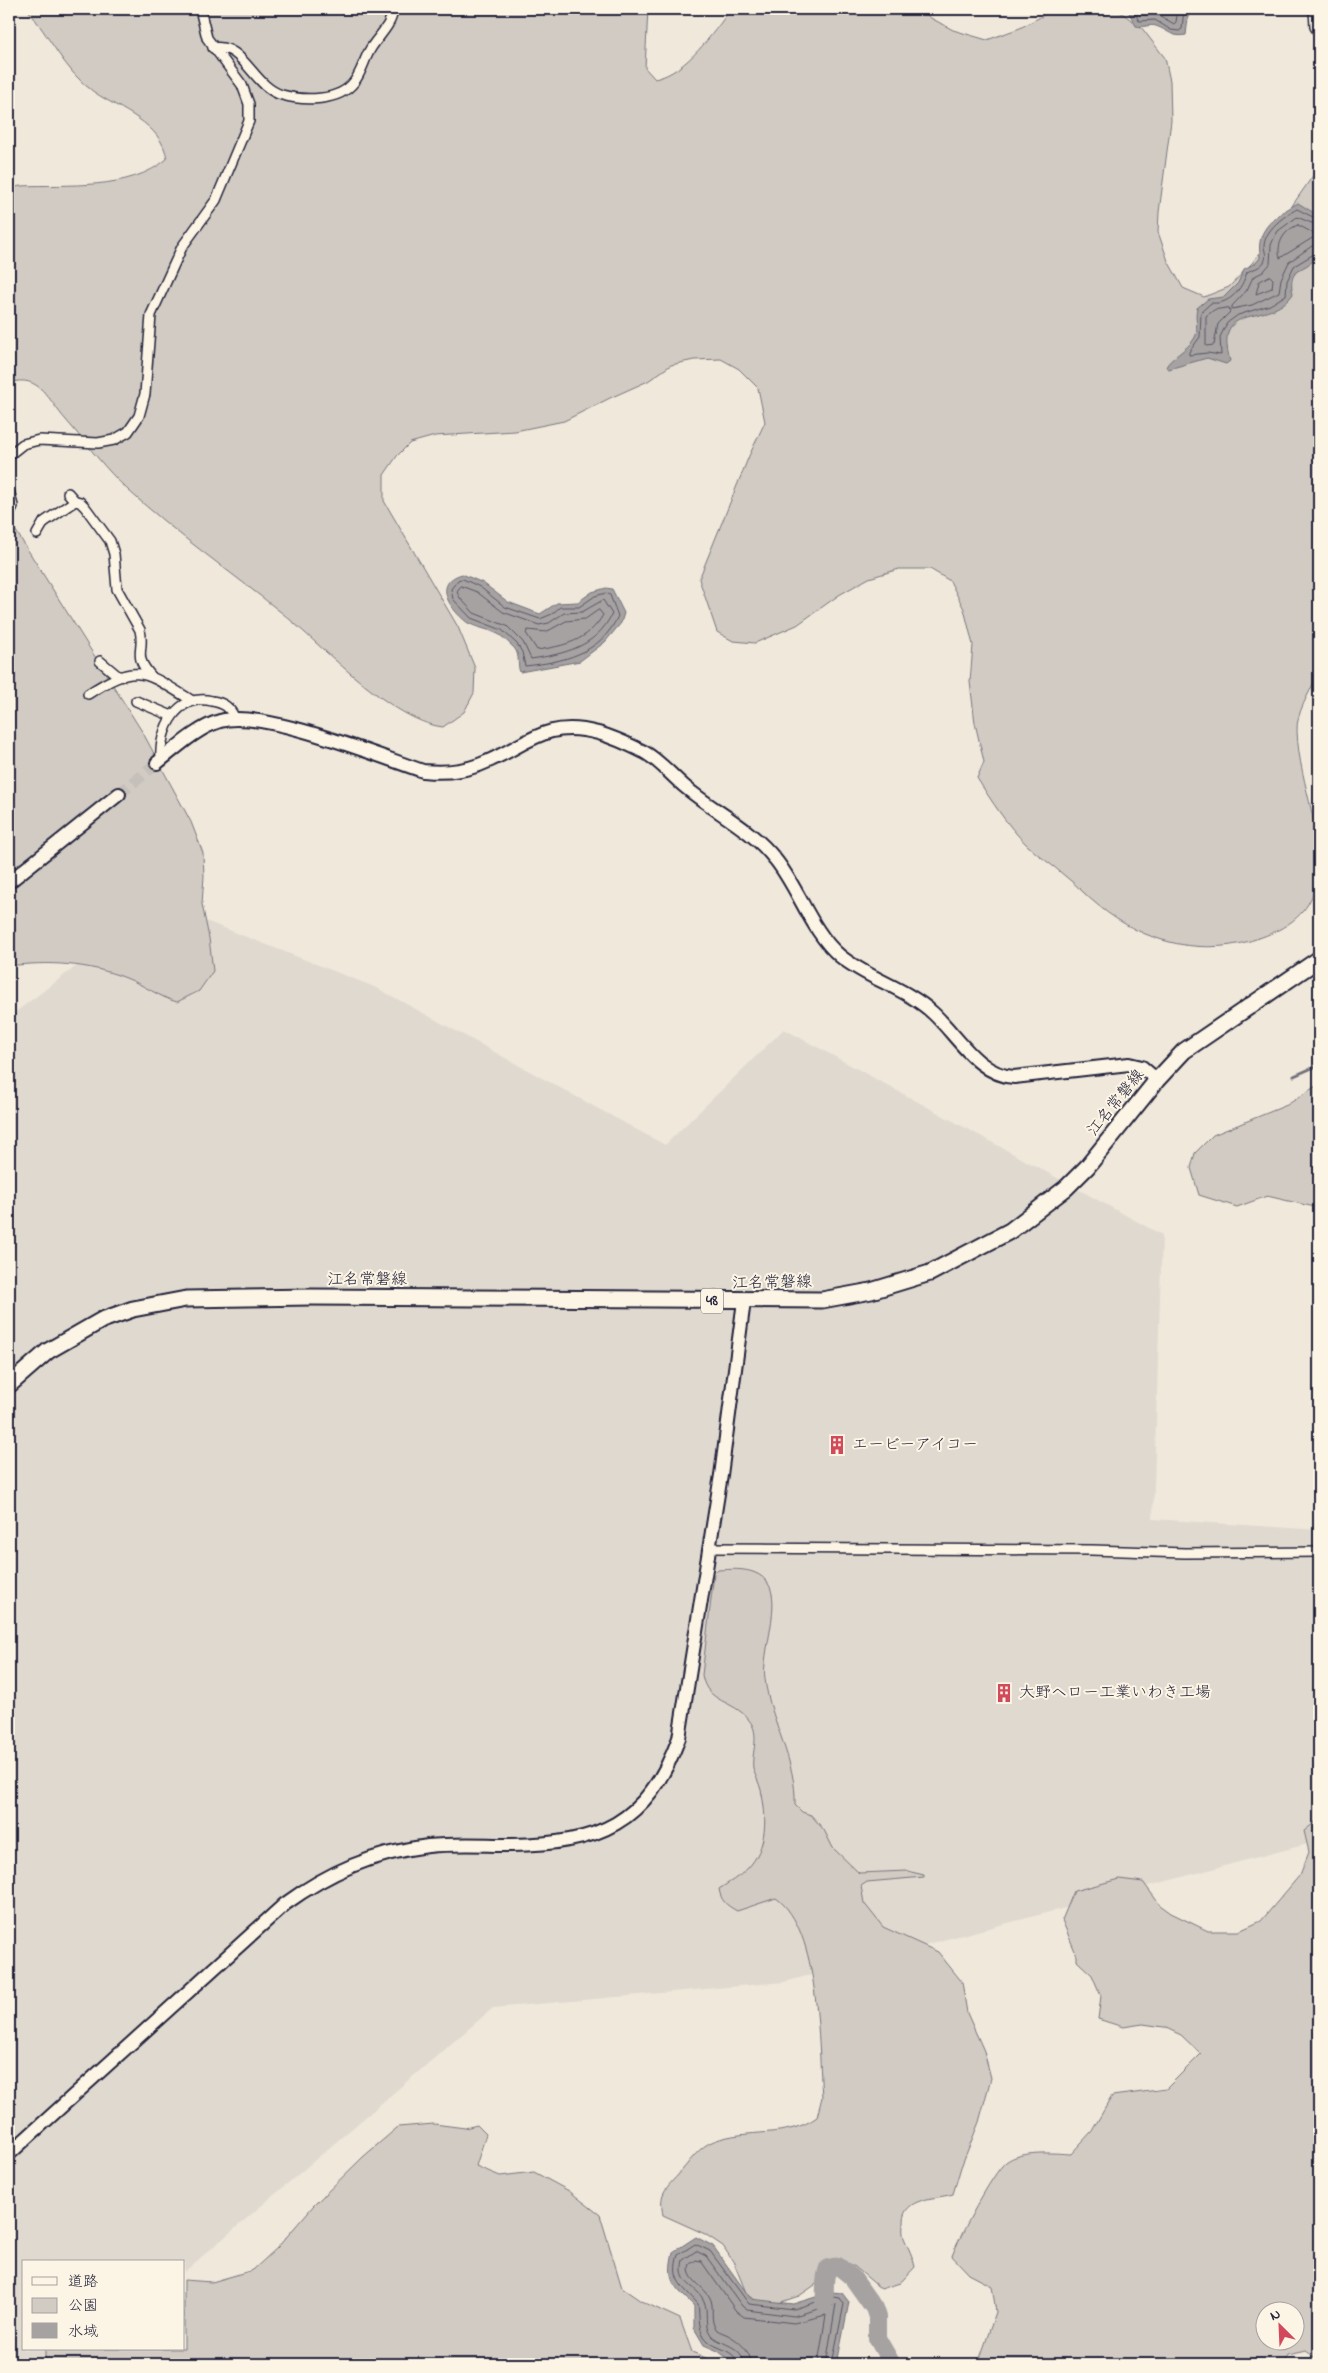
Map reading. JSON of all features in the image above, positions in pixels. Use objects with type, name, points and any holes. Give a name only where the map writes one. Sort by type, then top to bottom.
[{"type":"main road","name":"江名常磐線","points":[[9,1386],[48,1351],[102,1320],[133,1309],[186,1299],[311,1297],[822,1300],[871,1292],[930,1273],[1010,1231],[1066,1188],[1087,1167],[1157,1080],[1184,1051],[1319,959]]},
{"type":"street","points":[[9,454],[30,441],[47,439],[98,442],[114,440],[122,437],[136,422],[145,394],[151,315],[182,248],[216,200],[250,121],[249,104],[242,84],[207,38],[200,9]]},
{"type":"street","points":[[213,48],[223,46],[233,51],[265,86],[278,93],[310,99],[330,96],[345,90],[354,83],[371,48],[390,22],[393,9]]},
{"type":"street","points":[[1314,9],[1315,27],[1319,33]]},
{"type":"street","points":[[9,490],[13,506],[9,516]]},
{"type":"street","points":[[68,493],[75,501],[80,502],[85,507],[110,541],[114,554],[117,589],[140,630],[139,656],[144,668],[151,676],[190,700]]},
{"type":"street","points":[[37,534],[44,522],[75,501]]},
{"type":"street","points":[[100,661],[118,676]]},
{"type":"street","points":[[88,694],[118,676],[142,674],[151,676]]},
{"type":"street","points":[[159,761],[164,734],[172,716],[190,700],[200,698],[225,705],[235,719]]},
{"type":"street","points":[[136,701],[172,716]]},
{"type":"street","points":[[159,761],[205,728],[220,721],[235,719],[251,720],[296,729],[423,771],[438,772],[452,772],[478,766],[534,736],[557,730],[575,728],[600,734],[645,752],[684,786],[761,843],[776,860],[819,930],[839,956],[903,991],[922,1005],[937,1017],[971,1054],[996,1073],[1014,1077],[1129,1064],[1142,1067],[1157,1080]]},
{"type":"street","points":[[9,882],[118,794]]},
{"type":"street","points":[[9,2154],[285,1904],[310,1886],[344,1867],[376,1857],[429,1846],[512,1845],[572,1840],[603,1831],[636,1808],[662,1778],[679,1738],[710,1548],[744,1301]]},
{"type":"street","points":[[710,1548],[1084,1550],[1185,1553],[1319,1552]]},
{"type":"shaded area","points":[[160,903],[377,988],[665,1145],[784,1029],[1162,1235],[1153,1519],[1319,1530],[1319,1841],[784,1982],[493,2008],[185,2271],[185,2260],[22,2260],[22,2350],[93,2350],[76,2364],[9,2364],[9,1017]]},
{"type":"green space","points":[[27,9],[648,9],[645,68],[655,79],[678,69],[698,51],[731,9],[923,9],[929,17],[953,30],[987,40],[1020,28],[1055,9],[1116,9],[1141,27],[1165,58],[1170,81],[1171,121],[1158,232],[1168,261],[1183,288],[1204,297],[1229,287],[1253,262],[1319,167],[1319,677],[1316,678],[1297,724],[1302,772],[1312,811],[1318,850],[1314,891],[1306,908],[1286,926],[1262,937],[1241,943],[1219,946],[1177,944],[1136,930],[1117,919],[1031,849],[1006,821],[977,778],[984,762],[975,723],[970,682],[973,645],[964,609],[950,581],[930,569],[899,569],[869,578],[839,595],[797,625],[755,643],[733,641],[717,632],[699,579],[749,456],[765,422],[758,388],[739,369],[721,359],[694,360],[671,365],[648,381],[564,421],[515,431],[435,436],[410,443],[397,456],[384,475],[384,501],[458,627],[475,668],[474,693],[464,712],[443,727],[423,722],[380,697],[282,613],[184,537],[128,490],[96,456],[42,390],[28,382],[9,383],[9,189],[20,186],[97,184],[116,181],[152,169],[167,159],[157,136],[149,127],[94,92],[74,74]]},
{"type":"green space","points":[[9,520],[143,733],[191,822],[203,853],[202,904],[213,971],[199,991],[177,1002],[126,978],[83,966],[38,964],[9,966]]},
{"type":"green space","points":[[1319,1084],[1319,1208],[1267,1196],[1237,1207],[1199,1195],[1191,1168],[1195,1153],[1213,1135],[1287,1105]]},
{"type":"green space","points":[[718,1570],[751,1571],[767,1582],[771,1591],[773,1602],[765,1679],[772,1710],[792,1773],[795,1805],[802,1812],[811,1815],[824,1830],[833,1848],[859,1873],[907,1871],[924,1875],[924,1877],[867,1882],[861,1886],[864,1903],[883,1927],[938,1952],[962,1982],[967,2013],[984,2051],[991,2078],[979,2122],[961,2167],[953,2194],[914,2203],[904,2214],[903,2236],[915,2267],[900,2283],[881,2289],[854,2266],[832,2268],[815,2285],[799,2296],[772,2305],[759,2302],[747,2295],[734,2263],[723,2246],[705,2234],[663,2215],[662,2197],[666,2189],[703,2147],[727,2137],[780,2131],[805,2124],[817,2117],[822,2097],[818,2020],[809,1962],[802,1935],[791,1914],[776,1898],[737,1911],[725,1902],[721,1897],[719,1889],[741,1875],[754,1861],[762,1842],[765,1821],[761,1790],[753,1768],[755,1738],[753,1726],[743,1713],[709,1691],[702,1675],[714,1574]]},
{"type":"green space","points":[[1319,1819],[1318,2359],[1306,2351],[1287,2355],[1281,2364],[978,2364],[996,2312],[992,2286],[969,2274],[952,2256],[976,2206],[1000,2168],[1013,2158],[1029,2154],[1071,2154],[1092,2131],[1112,2096],[1166,2089],[1201,2054],[1181,2035],[1164,2027],[1143,2024],[1123,2027],[1098,2019],[1101,1996],[1092,1975],[1077,1961],[1077,1956],[1062,1920],[1074,1891],[1119,1879],[1143,1882],[1160,1905],[1171,1913],[1208,1931],[1239,1931],[1261,1921],[1300,1875],[1309,1852],[1304,1831]]},
{"type":"green space","points":[[434,2124],[465,2128],[477,2125],[486,2134],[476,2166],[500,2176],[534,2172],[569,2191],[600,2215],[622,2288],[641,2301],[680,2319],[692,2352],[713,2361],[711,2364],[47,2364],[45,2362],[45,2350],[185,2350],[185,2280],[212,2282],[253,2270],[277,2248],[314,2205],[363,2157],[398,2127]]},
{"type":"water","points":[[1127,9],[1189,9],[1186,35],[1174,35],[1154,26],[1136,26]]},
{"type":"water","points":[[1298,203],[1319,216],[1320,247],[1318,255],[1314,260],[1295,273],[1292,285],[1293,294],[1283,304],[1271,311],[1246,317],[1236,322],[1229,329],[1227,342],[1230,361],[1226,364],[1207,358],[1169,369],[1166,367],[1196,336],[1197,308],[1208,299],[1224,297],[1238,283],[1244,269],[1256,263],[1260,258],[1260,242],[1265,229],[1280,214]]},
{"type":"water","points":[[462,574],[483,583],[508,602],[540,614],[557,603],[578,602],[592,592],[606,588],[612,589],[624,613],[621,623],[605,642],[580,661],[520,672],[515,649],[511,645],[498,634],[468,623],[450,605],[446,590],[447,584],[453,578]]},
{"type":"water","points":[[696,2237],[713,2246],[751,2299],[793,2304],[832,2292],[842,2293],[849,2302],[837,2364],[735,2364],[718,2351],[704,2345],[694,2328],[694,2306],[673,2283],[671,2277],[673,2252]]},
{"type":"waterway","points":[[1294,1076],[1319,1065]]},
{"type":"waterway","points":[[824,2303],[826,2272],[828,2268],[838,2266],[852,2277],[874,2308],[877,2317],[877,2338],[892,2364]]},
{"type":"tunnel","points":[[119,794],[157,763]]},
{"type":"place","name":"エービーアイコー","points":[[837,1445]]},
{"type":"place","name":"大野ヘロー工業いわき工場","points":[[1004,1693]]}]
